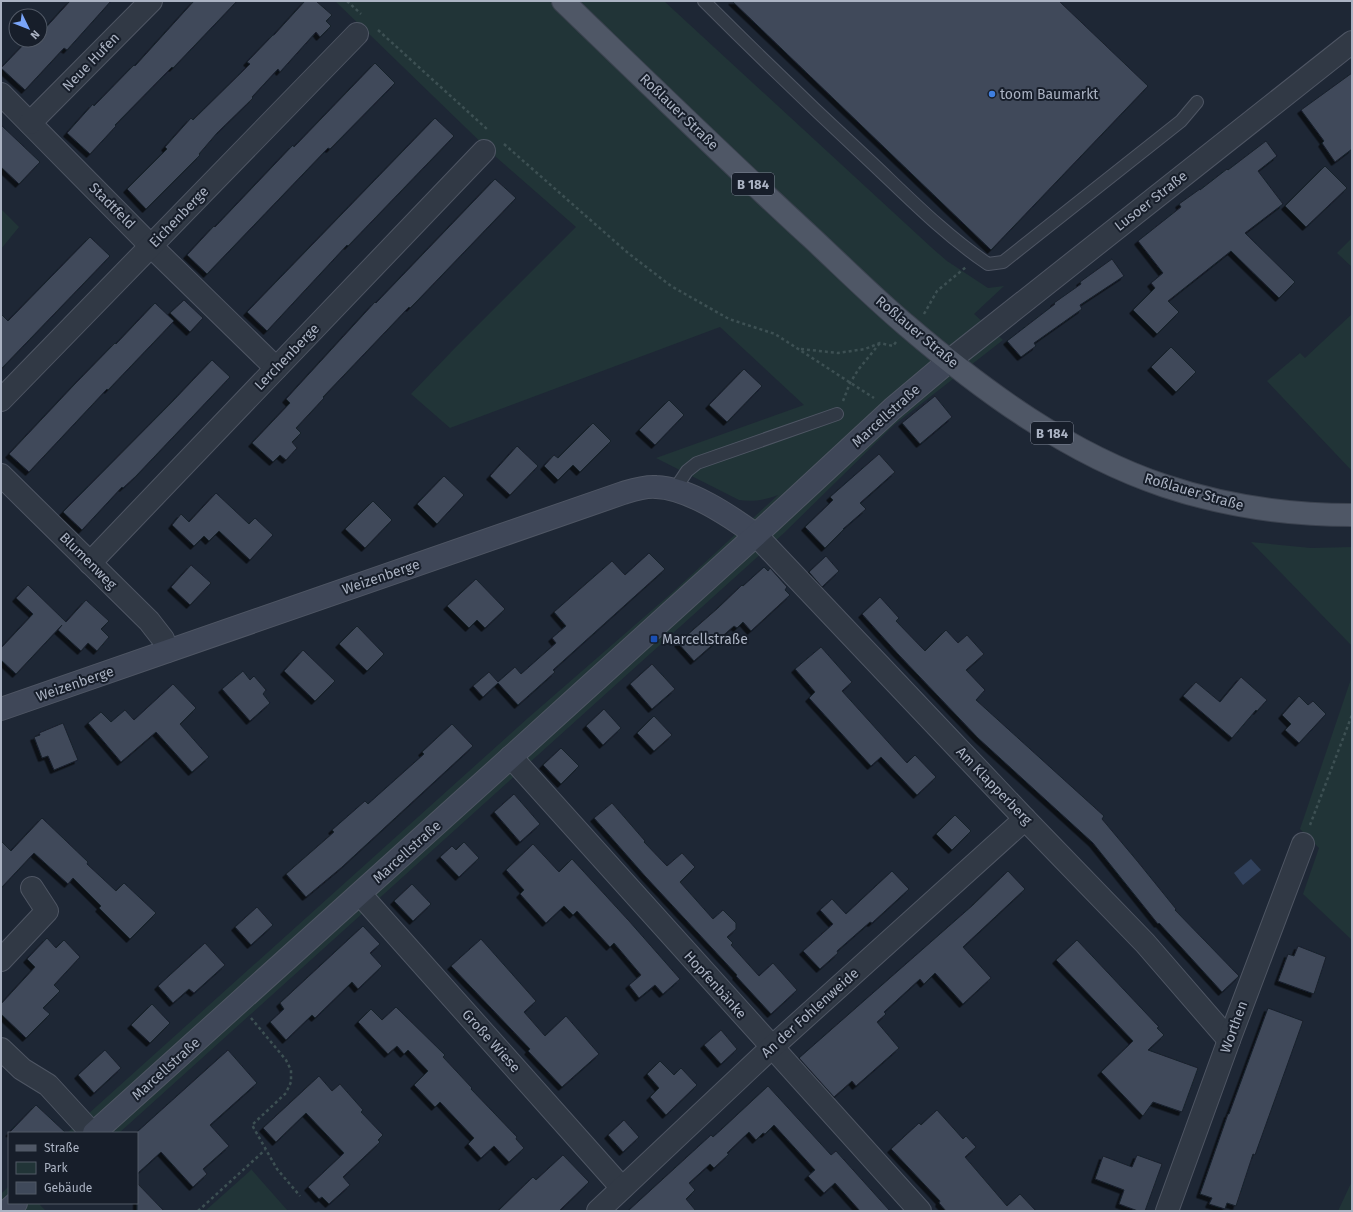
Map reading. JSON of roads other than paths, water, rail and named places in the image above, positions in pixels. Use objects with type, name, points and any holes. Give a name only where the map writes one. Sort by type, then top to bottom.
[{"type":"main road","name":"Roßlauer Straße","points":[[563,1],[776,205],[905,325],[1006,403],[1059,438],[1104,461],[1165,486],[1210,499],[1250,507],[1296,513],[1352,515]]},
{"type":"street","name":"Neue Hufen","points":[[30,123],[151,1]]},
{"type":"street","name":"Eichenberge","points":[[1,400],[365,26]]},
{"type":"street","name":"Lusoer Straße","points":[[950,361],[1352,42]]},
{"type":"street","name":"Stadtfeld","points":[[1,94],[151,246],[276,368]]},
{"type":"street","name":"Lerchenberge","points":[[90,564],[492,142]]},
{"type":"street","name":"Marcellstraße","points":[[94,1132],[239,1004],[511,758],[892,409],[950,361]]},
{"type":"street","name":"Blumenweg","points":[[1,475],[158,631],[163,639],[167,651]]},
{"type":"street","name":"Weizenberge","points":[[1,709],[641,488],[656,487],[675,490],[698,499],[730,517],[756,535]]},
{"type":"street","name":"Am Klapperberg","points":[[756,535],[1145,943],[1229,1040]]},
{"type":"street","name":"Hopfenbänke","points":[[511,758],[771,1048],[920,1211]]},
{"type":"street","name":"An der Fohlenweide","points":[[605,1209],[622,1188],[771,1048],[1026,819]]},
{"type":"street","name":"Worthen","points":[[1167,1211],[1229,1040],[1303,844]]},
{"type":"street","points":[[1,960],[47,911],[32,888]]},
{"type":"street","name":"Große Wiese","points":[[360,894],[622,1188]]},
{"type":"street","points":[[1,1048],[22,1070],[48,1085],[92,1132]]},
{"type":"street","points":[[7,1211],[15,1204]]},
{"type":"lane","points":[[704,1],[826,120],[939,227],[972,254],[988,264],[1003,262],[1010,257],[1182,121],[1197,102]]},
{"type":"lane","points":[[675,490],[687,471],[698,463],[837,414]]},
{"type":"water","points":[[1251,859],[1261,870],[1243,885],[1234,873]]},
{"type":"place","name":"toom Baumarkt","points":[[992,94]]},
{"type":"place","name":"Marcellstraße","points":[[654,639]]}]
